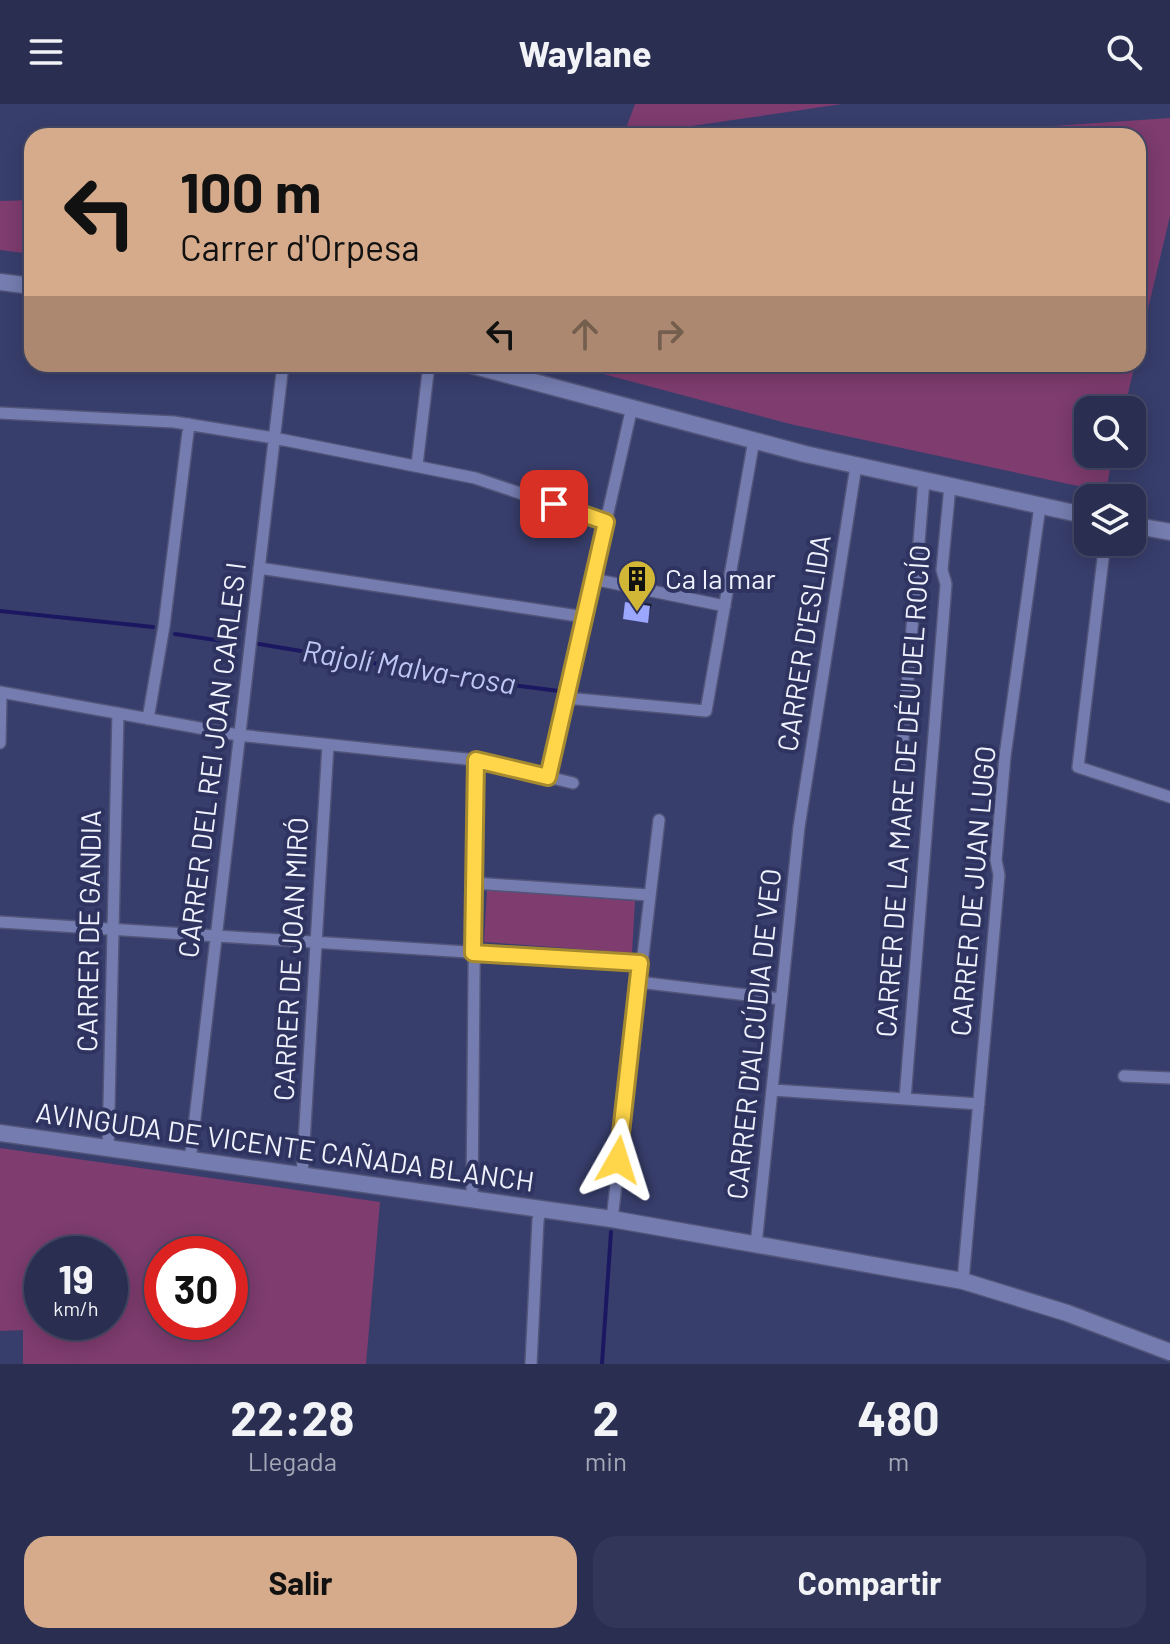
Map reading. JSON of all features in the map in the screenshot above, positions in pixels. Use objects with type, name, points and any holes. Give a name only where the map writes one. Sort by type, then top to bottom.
[{"type":"street","points":[[0,282],[24,285]]},
{"type":"street","name":"CARRER DEL REI JOAN CARLES I","points":[[190,1161],[282,372]]},
{"type":"street","points":[[417,465],[428,372]]},
{"type":"street","points":[[498,372],[856,466],[1074,513]]},
{"type":"street","points":[[548,777],[632,407]]},
{"type":"street","points":[[0,413],[189,424],[274,438],[475,478],[606,522]]},
{"type":"street","points":[[148,719],[164,626],[189,424]]},
{"type":"street","points":[[566,698],[706,711],[754,440]]},
{"type":"street","name":"CARRER D'ESLIDA","points":[[799,827],[856,466]]},
{"type":"street","points":[[901,763],[924,481]]},
{"type":"street","name":"CARRER DE LA MARE DE DÉU DEL ROCÍO","points":[[905,1099],[946,584],[942,570],[950,486]]},
{"type":"street","name":"CARRER DE JUAN LUGO","points":[[963,1281],[999,875],[996,860],[1005,756],[1040,506]]},
{"type":"street","points":[[1146,528],[1170,532]]},
{"type":"street","points":[[1103,556],[1078,767],[1170,797]]},
{"type":"street","points":[[259,568],[585,617]]},
{"type":"street","points":[[593,579],[725,606]]},
{"type":"street","points":[[0,743],[1,692],[238,735],[476,760],[573,783]]},
{"type":"street","name":"CARRER DE GANDIA","points":[[108,1150],[118,713]]},
{"type":"street","name":"CARRER DE JOAN MIRÓ","points":[[302,1176],[328,745]]},
{"type":"street","points":[[472,1199],[476,760]]},
{"type":"street","points":[[612,1219],[659,820]]},
{"type":"street","name":"CARRER D'ALCÚDIA DE VEO","points":[[756,1245],[799,827]]},
{"type":"street","points":[[474,883],[649,895]]},
{"type":"street","points":[[0,922],[640,963]]},
{"type":"street","points":[[638,982],[781,999]]},
{"type":"street","points":[[1124,1076],[1170,1078]]},
{"type":"street","points":[[773,1090],[979,1104]]},
{"type":"street","name":"AVINGUDA DE VICENTE CAÑADA BLANCH","points":[[0,1133],[472,1199],[540,1214],[612,1219],[963,1281],[1067,1313],[1170,1352]]},
{"type":"street","points":[[531,1364],[540,1214]]},
{"type":"shaded area","points":[[635,104],[842,104],[678,128],[626,128]]},
{"type":"shaded area","points":[[1170,118],[1170,216],[1146,317],[1146,128],[1024,128]]},
{"type":"shaded area","points":[[24,200],[24,253],[0,250],[0,201]]},
{"type":"shaded area","points":[[596,372],[1133,372],[1127,396],[1074,396],[1074,468],[1110,468],[1107,484],[1074,485],[790,424]]},
{"type":"shaded area","points":[[487,890],[635,901],[632,953],[484,942]]},
{"type":"shaded area","points":[[0,1148],[380,1202],[366,1364],[23,1364],[23,1330],[0,1331]]},
{"type":"building","name":"Ca la mar","points":[[625,602],[650,606],[648,623],[623,619]]},
{"type":"waterway","name":"Rajolí Malva-rosa","points":[[0,611],[153,627]]},
{"type":"waterway","name":"Rajolí Malva-rosa","points":[[175,634],[236,643]]},
{"type":"waterway","name":"Rajolí Malva-rosa","points":[[259,644],[559,691]]},
{"type":"waterway","points":[[602,1364],[611,1232]]},
{"type":"place","name":"Ca la mar","points":[[637,613]]},
{"type":"route","points":[[554,504],[606,522],[548,777],[476,760],[473,953],[640,963],[618,1160]]}]
